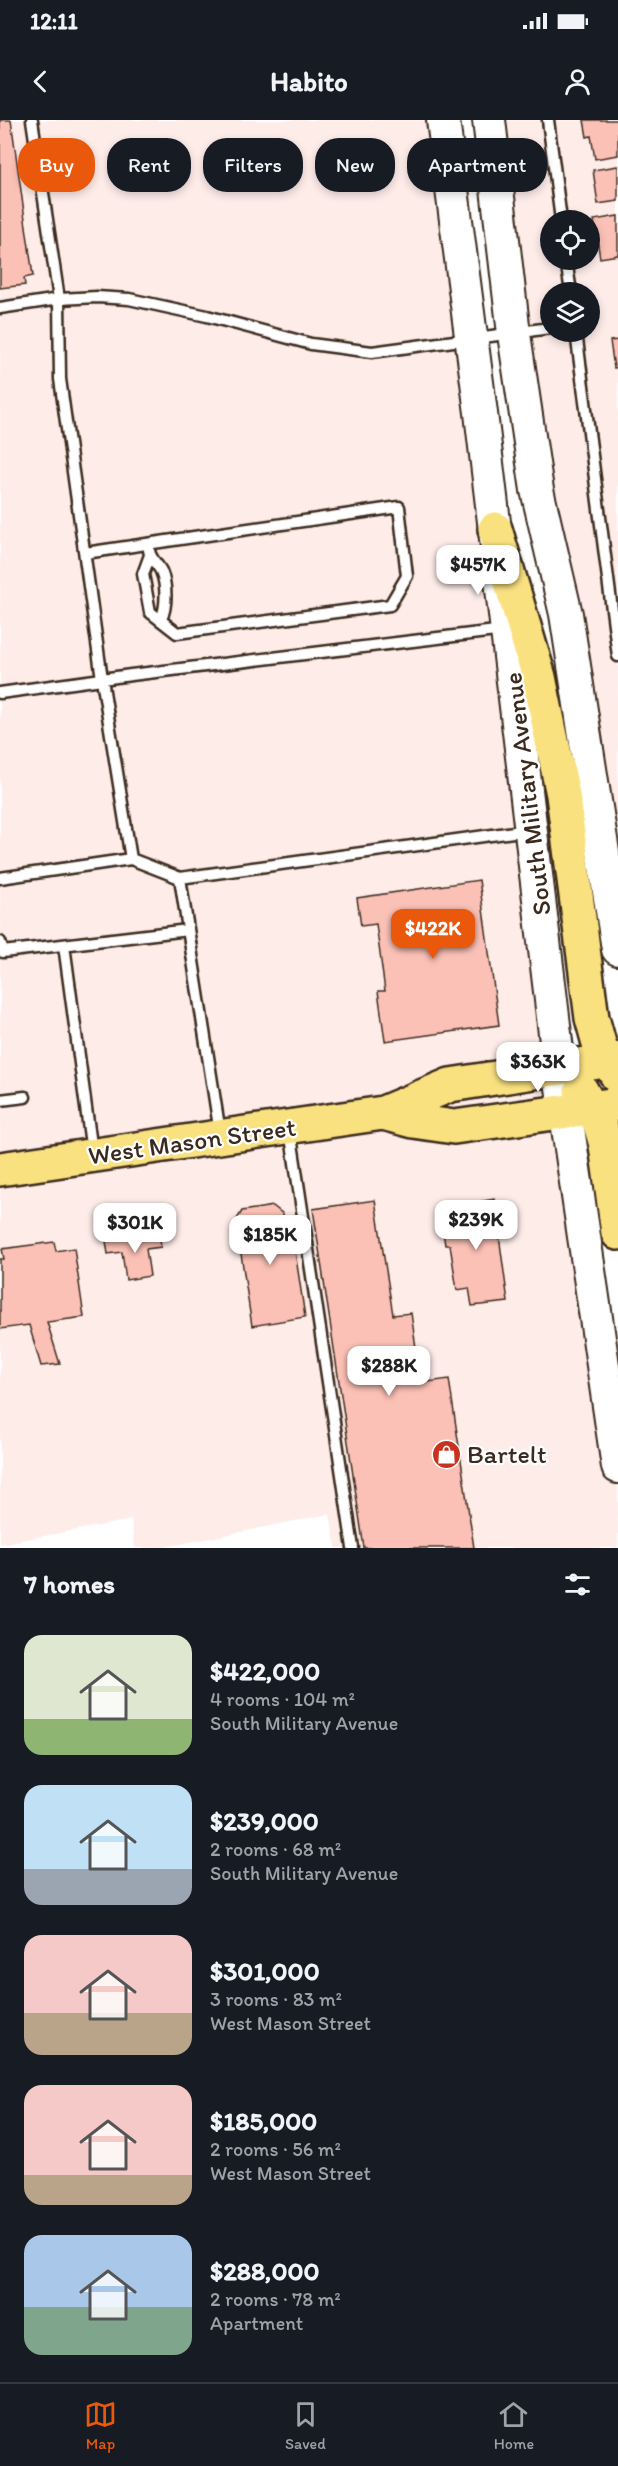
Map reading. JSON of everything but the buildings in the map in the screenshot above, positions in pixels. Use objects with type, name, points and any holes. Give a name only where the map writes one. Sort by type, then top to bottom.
[{"type":"main road","name":"South Military Avenue","points":[[443,120],[495,529],[559,1067]]},
{"type":"main road","points":[[489,120],[514,334],[537,490],[566,614],[615,906],[618,949]]},
{"type":"main road","points":[[495,529],[539,677],[563,795],[592,1018],[600,1047],[614,1066]]},
{"type":"main road","name":"West Mason Street","points":[[0,1169],[383,1113],[450,1085],[559,1067],[614,1066]]},
{"type":"main road","points":[[559,1067],[579,1086],[600,1124],[606,1145],[618,1233]]},
{"type":"main road","points":[[592,1108],[618,1467]]},
{"type":"main road","name":"West Mason Street","points":[[383,1113],[413,1121],[454,1127],[592,1108]]},
{"type":"lane","points":[[32,120],[58,299],[60,379],[130,859]]},
{"type":"lane","points":[[548,120],[560,210]]},
{"type":"lane","points":[[0,308],[58,299],[97,297],[129,299],[207,316],[311,344],[372,352],[540,330]]},
{"type":"lane","points":[[577,342],[618,656]]},
{"type":"lane","points":[[85,553],[149,549],[399,507],[407,576],[390,605],[177,633],[150,612],[143,574],[149,549]]},
{"type":"lane","points":[[149,549],[162,572],[166,609],[161,619]]},
{"type":"lane","points":[[0,693],[507,630]]},
{"type":"lane","points":[[0,878],[130,859],[180,878],[531,830]]},
{"type":"lane","points":[[180,878],[220,1137]]},
{"type":"lane","points":[[2,947],[64,945],[188,930]]},
{"type":"lane","points":[[64,945],[92,1155]]},
{"type":"lane","points":[[0,1100],[25,1097]]},
{"type":"lane","points":[[290,1126],[353,1548]]},
{"type":"shaded area","points":[[0,120],[443,120],[445,138],[407,138],[407,192],[452,192],[618,1466],[618,1548],[336,1548],[330,1514],[160,1548],[135,1548],[131,1520],[0,1544]]},
{"type":"shaded area","points":[[489,120],[618,120],[618,949],[500,192],[547,192],[547,138],[492,138]]},
{"type":"place","name":"Bartelt","points":[[446,1454]]}]
